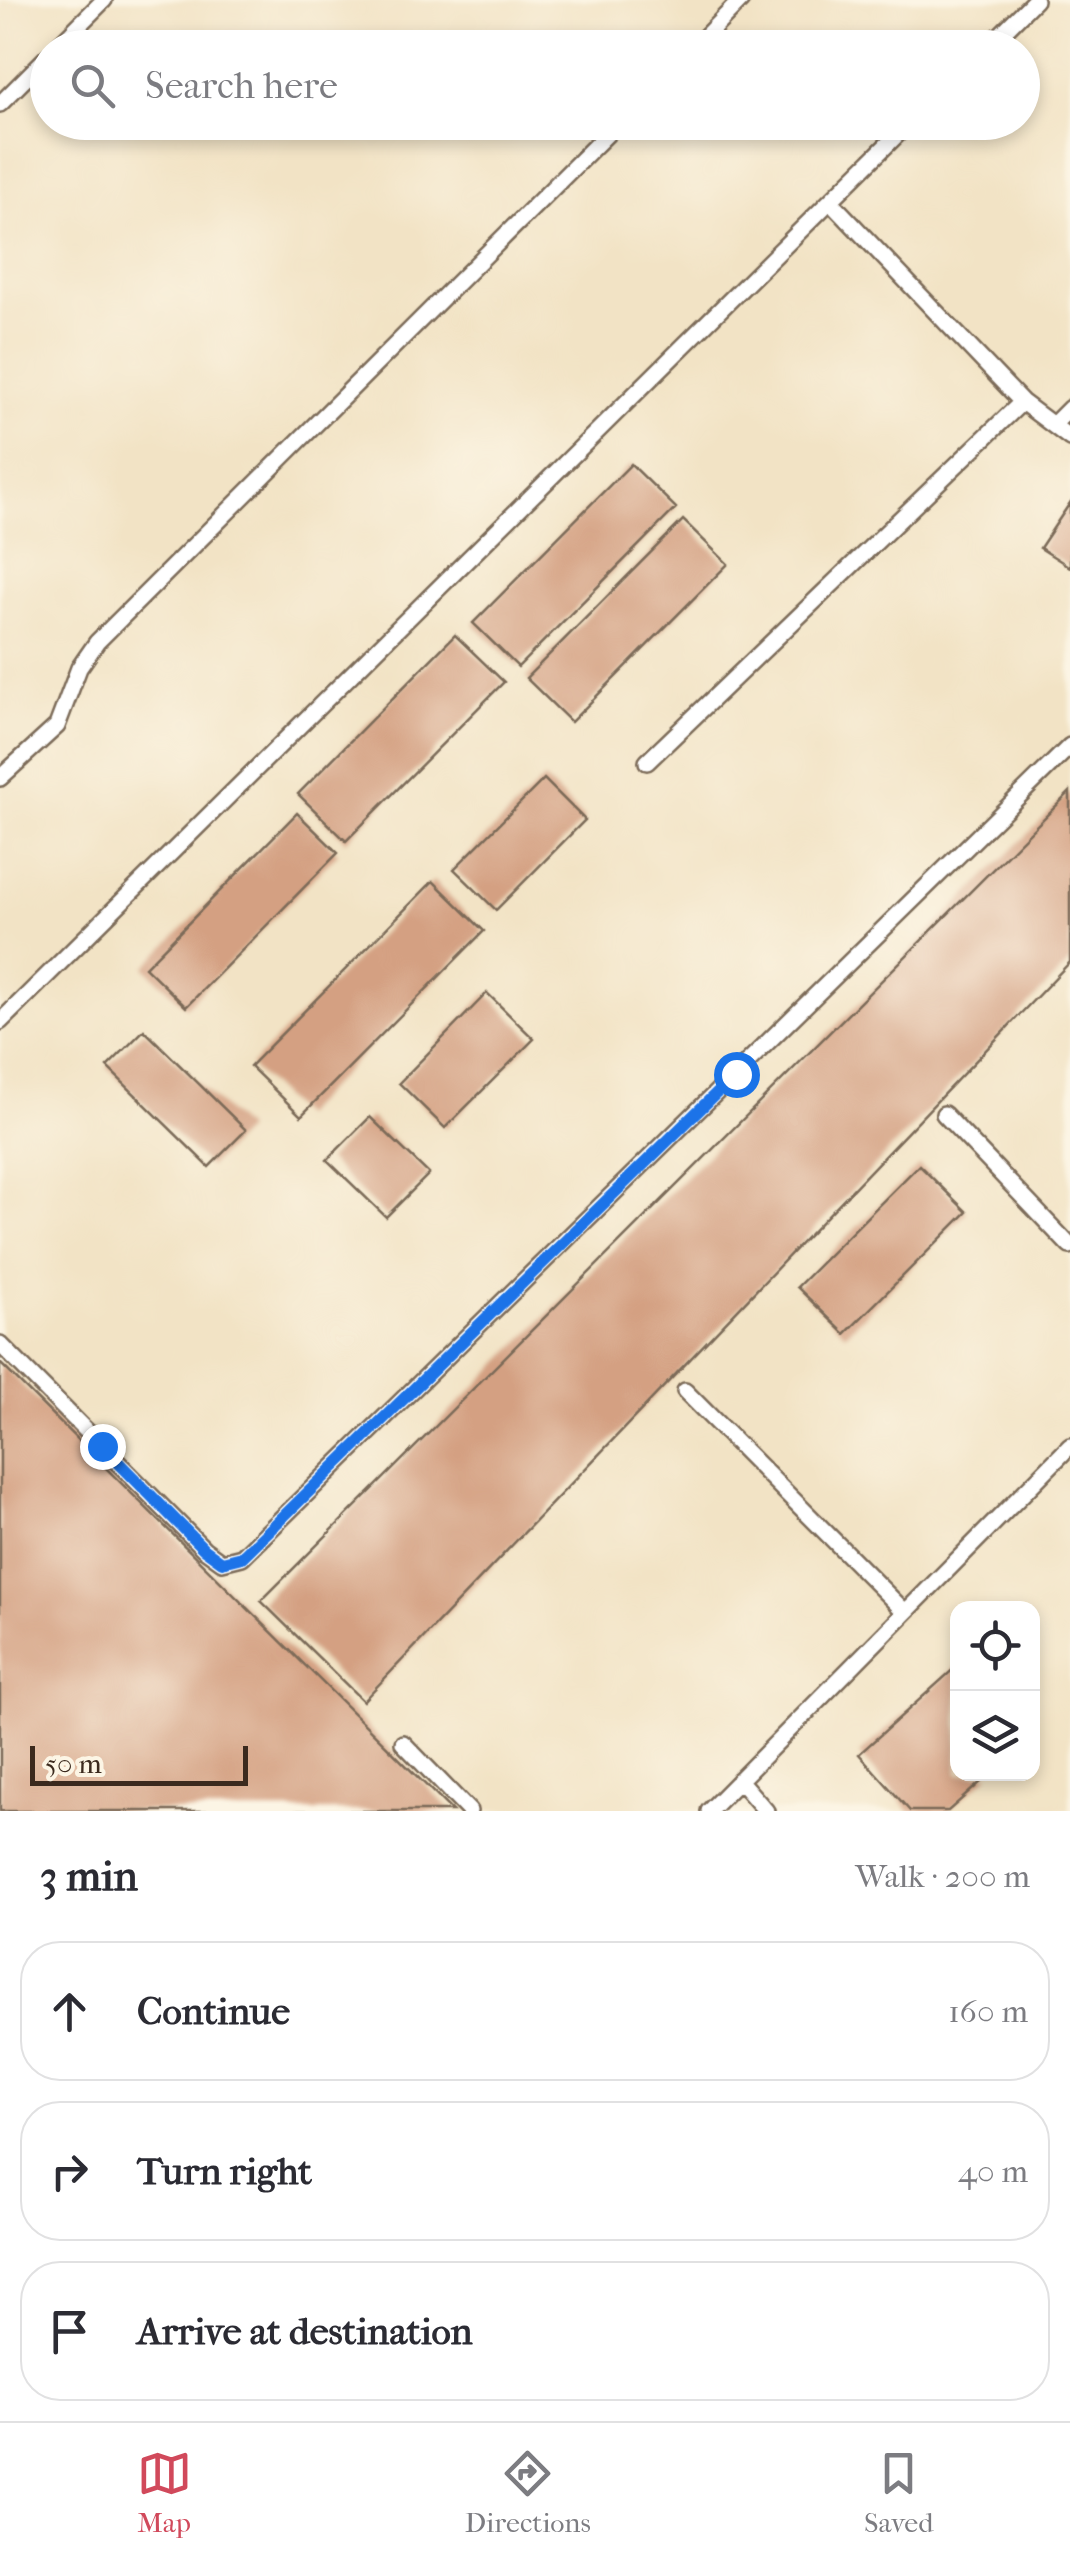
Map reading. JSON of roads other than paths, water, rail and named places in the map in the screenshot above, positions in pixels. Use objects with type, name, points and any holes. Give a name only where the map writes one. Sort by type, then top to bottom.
[{"type":"lane","points":[[74,30],[104,0]]},
{"type":"lane","points":[[712,30],[741,0]]},
{"type":"lane","points":[[1004,30],[1035,0]]},
{"type":"lane","points":[[0,104],[30,74]]},
{"type":"lane","points":[[0,778],[57,726],[79,668],[97,642],[601,140]]},
{"type":"lane","points":[[0,1022],[892,140]]},
{"type":"lane","points":[[830,200],[1022,402],[1070,438]]},
{"type":"lane","points":[[647,762],[1022,402]]},
{"type":"lane","points":[[1054,424],[1070,408]]},
{"type":"lane","points":[[0,1344],[204,1549],[222,1562],[242,1557],[1070,746]]},
{"type":"lane","points":[[944,1114],[1070,1246]]},
{"type":"lane","points":[[684,1391],[904,1611]]},
{"type":"lane","points":[[709,1811],[1070,1446]]},
{"type":"lane","points":[[403,1743],[470,1811]]},
{"type":"lane","points":[[739,1780],[766,1811]]}]
